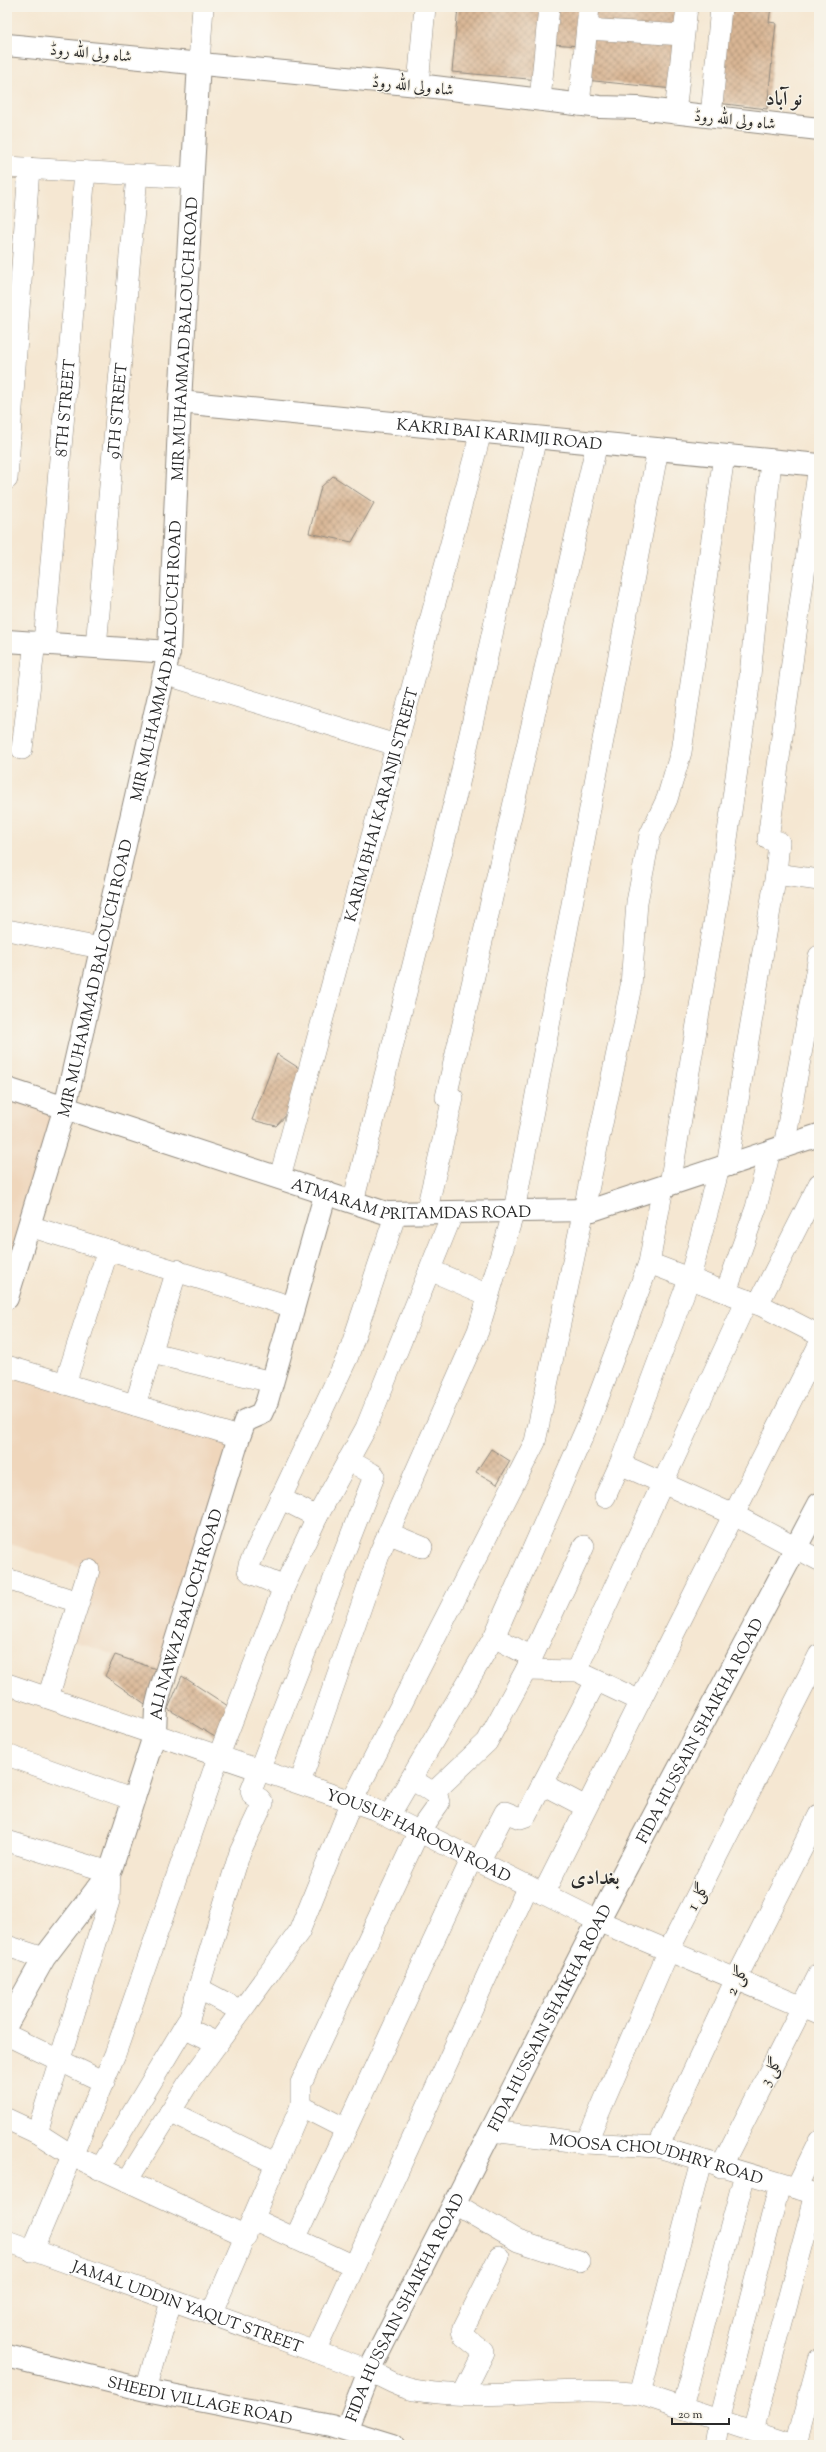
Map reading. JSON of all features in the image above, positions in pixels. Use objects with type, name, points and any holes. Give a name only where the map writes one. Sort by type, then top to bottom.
[{"type":"street","name":"MIR MUHAMMAD BALOUCH ROAD","points":[[7,1298],[65,1107],[168,652],[192,178],[203,7]]},
{"type":"street","points":[[418,85],[425,7]]},
{"type":"street","points":[[540,100],[549,7]]},
{"type":"street","points":[[579,105],[589,7]]},
{"type":"street","points":[[675,112],[687,7]]},
{"type":"street","points":[[711,117],[721,7]]},
{"type":"street","points":[[587,29],[683,35]]},
{"type":"street","name":"شاہ ولی اللہ روڈ","points":[[7,45],[199,62],[418,85],[579,105],[675,112],[819,128]]},
{"type":"street","points":[[7,167],[192,178]]},
{"type":"street","points":[[7,479],[10,408],[29,168]]},
{"type":"street","name":"8TH STREET","points":[[22,749],[39,643],[85,172]]},
{"type":"street","name":"9TH STREET","points":[[96,647],[137,175]]},
{"type":"street","name":"KAKRI BAI KARIMJI ROAD","points":[[180,402],[819,465]]},
{"type":"street","name":"KARIM BHAI KARANJI STREET","points":[[280,1177],[481,432]]},
{"type":"street","points":[[353,1202],[459,783],[536,437]]},
{"type":"street","points":[[426,1213],[454,1098],[446,1097],[596,443]]},
{"type":"street","points":[[300,1783],[388,1533],[478,1331],[514,1211],[658,449]]},
{"type":"street","points":[[126,2181],[170,2112],[299,1932],[352,1801],[535,1442],[631,986],[637,902],[650,835],[666,799],[681,752],[724,456]]},
{"type":"street","points":[[389,1816],[494,1637],[589,1422],[648,1264],[666,1186],[720,888],[749,686],[771,460]]},
{"type":"street","points":[[605,1497],[620,1464],[689,1278],[723,1167],[776,874],[779,842],[768,839],[819,465]]},
{"type":"street","points":[[7,641],[168,652]]},
{"type":"street","points":[[164,674],[396,745]]},
{"type":"street","points":[[776,874],[819,880]]},
{"type":"street","points":[[7,930],[101,948]]},
{"type":"street","points":[[726,1292],[777,1149],[819,956]]},
{"type":"street","name":"ATMARAM PRITAMDAS ROAD","points":[[7,1089],[326,1192],[386,1213],[592,1210],[819,1135]]},
{"type":"street","points":[[576,1671],[662,1484],[752,1302],[819,1184]]},
{"type":"street","name":"ALI NAWAZ BALOCH ROAD","points":[[7,2024],[44,1958],[110,1872],[155,1733],[156,1708],[160,1692],[239,1438],[245,1421],[261,1414],[272,1382],[326,1192]]},
{"type":"street","points":[[32,2251],[104,2082],[219,1755],[284,1587],[317,1517],[366,1428],[453,1212]]},
{"type":"street","points":[[284,1587],[248,1570],[280,1498],[348,1356],[396,1213]]},
{"type":"street","points":[[29,1226],[177,1270],[293,1307]]},
{"type":"street","points":[[65,1384],[108,1250]]},
{"type":"street","points":[[648,1264],[752,1302],[819,1335]]},
{"type":"street","points":[[135,1405],[177,1270]]},
{"type":"street","points":[[430,1270],[488,1295]]},
{"type":"street","points":[[315,2352],[354,2266],[535,1890],[586,1807],[819,1345]]},
{"type":"street","points":[[152,1353],[272,1382]]},
{"type":"street","points":[[7,1366],[239,1438]]},
{"type":"street","points":[[99,2169],[189,2019],[240,1852],[263,1803],[260,1799],[253,1796],[251,1791],[373,1479],[374,1475],[348,1460]]},
{"type":"street","points":[[620,1464],[734,1515],[819,1560]]},
{"type":"street","points":[[280,1498],[317,1517]]},
{"type":"street","name":"FIDA HUSSAIN SHAIKHA ROAD","points":[[346,2430],[369,2371],[492,2132],[598,1921],[794,1548],[819,1504]]},
{"type":"street","points":[[388,1533],[422,1547]]},
{"type":"street","points":[[433,1793],[487,1742],[529,1664],[584,1546]]},
{"type":"street","points":[[48,1697],[89,1570]]},
{"type":"street","points":[[7,1579],[78,1602]]},
{"type":"street","points":[[494,1637],[529,1664],[576,1671],[640,1701]]},
{"type":"street","name":"گلی 1","points":[[586,2143],[669,1950],[819,1655]]},
{"type":"street","points":[[295,2239],[346,2129],[476,1860],[504,1813],[506,1812],[524,1818],[596,1681]]},
{"type":"street","name":"YOUSUF HAROON ROAD","points":[[7,1684],[259,1768],[352,1801],[389,1816],[598,1921],[811,2010]]},
{"type":"street","points":[[7,1755],[134,1800]]},
{"type":"street","points":[[211,2315],[301,2106],[301,2083],[419,1832],[439,1803],[437,1795],[411,1779]]},
{"type":"street","points":[[542,1784],[586,1807]]},
{"type":"street","name":"گلی 2","points":[[658,2147],[736,1979],[819,1815]]},
{"type":"street","points":[[7,1841],[110,1872],[109,1902],[61,2062],[37,2134]]},
{"type":"street","points":[[7,1946],[44,1958]]},
{"type":"street","name":"گلی 3","points":[[721,2167],[811,2010],[819,1974]]},
{"type":"street","points":[[198,1988],[241,2011]]},
{"type":"street","points":[[184,2026],[218,2043]]},
{"type":"street","points":[[7,2035],[104,2082]]},
{"type":"street","points":[[301,2106],[346,2129]]},
{"type":"street","points":[[170,2112],[276,2164]]},
{"type":"street","points":[[7,2118],[73,2156],[126,2181],[249,2228],[295,2239],[354,2266]]},
{"type":"street","name":"MOOSA CHOUDHRY ROAD","points":[[492,2132],[586,2143],[658,2147],[701,2162],[817,2195]]},
{"type":"street","points":[[715,2445],[719,2420],[788,2186],[819,2141]]},
{"type":"street","points":[[640,2394],[701,2162]]},
{"type":"street","points":[[682,2407],[745,2174]]},
{"type":"street","points":[[753,2431],[817,2195]]},
{"type":"street","points":[[455,2204],[518,2240],[579,2261]]},
{"type":"street","name":"JAMAL UDDIN YAQUT STREET","points":[[7,2241],[369,2371],[413,2390],[463,2394],[615,2391],[640,2394],[795,2445]]},
{"type":"street","points":[[463,2394],[484,2352],[464,2336],[462,2331],[499,2257]]},
{"type":"street","points":[[146,2390],[171,2301]]},
{"type":"street","name":"SHEEDI VILLAGE ROAD","points":[[7,2356],[146,2390],[346,2430],[393,2445]]},
{"type":"street","points":[[795,2445],[819,2359]]},
{"type":"shaded area","points":[[7,1089],[65,1107],[7,1298]]},
{"type":"shaded area","points":[[7,1366],[239,1437],[159,1670],[67,1639],[89,1570],[7,1543]]},
{"type":"building","points":[[458,7],[545,7],[539,80],[452,72]]},
{"type":"building","points":[[553,7],[585,7],[581,46],[550,44]]},
{"type":"building","points":[[593,7],[683,7],[681,33],[591,26]]},
{"type":"building","points":[[726,7],[771,7],[769,22],[776,23],[767,109],[717,103]]},
{"type":"building","points":[[591,34],[678,40],[673,89],[585,80]]},
{"type":"building","points":[[333,476],[374,503],[352,542],[309,533],[321,487]]},
{"type":"building","points":[[277,1054],[302,1070],[291,1110],[276,1126],[252,1120]]},
{"type":"building","points":[[491,1449],[510,1461],[497,1484],[476,1472]]},
{"type":"building","points":[[115,1655],[159,1670],[148,1706],[105,1676]]},
{"type":"building","points":[[182,1676],[231,1708],[220,1740],[168,1709]]},
{"type":"district","name":"نو آباد","points":[[784,98]]},
{"type":"district","name":"بغدادی","points":[[595,1877]]}]
